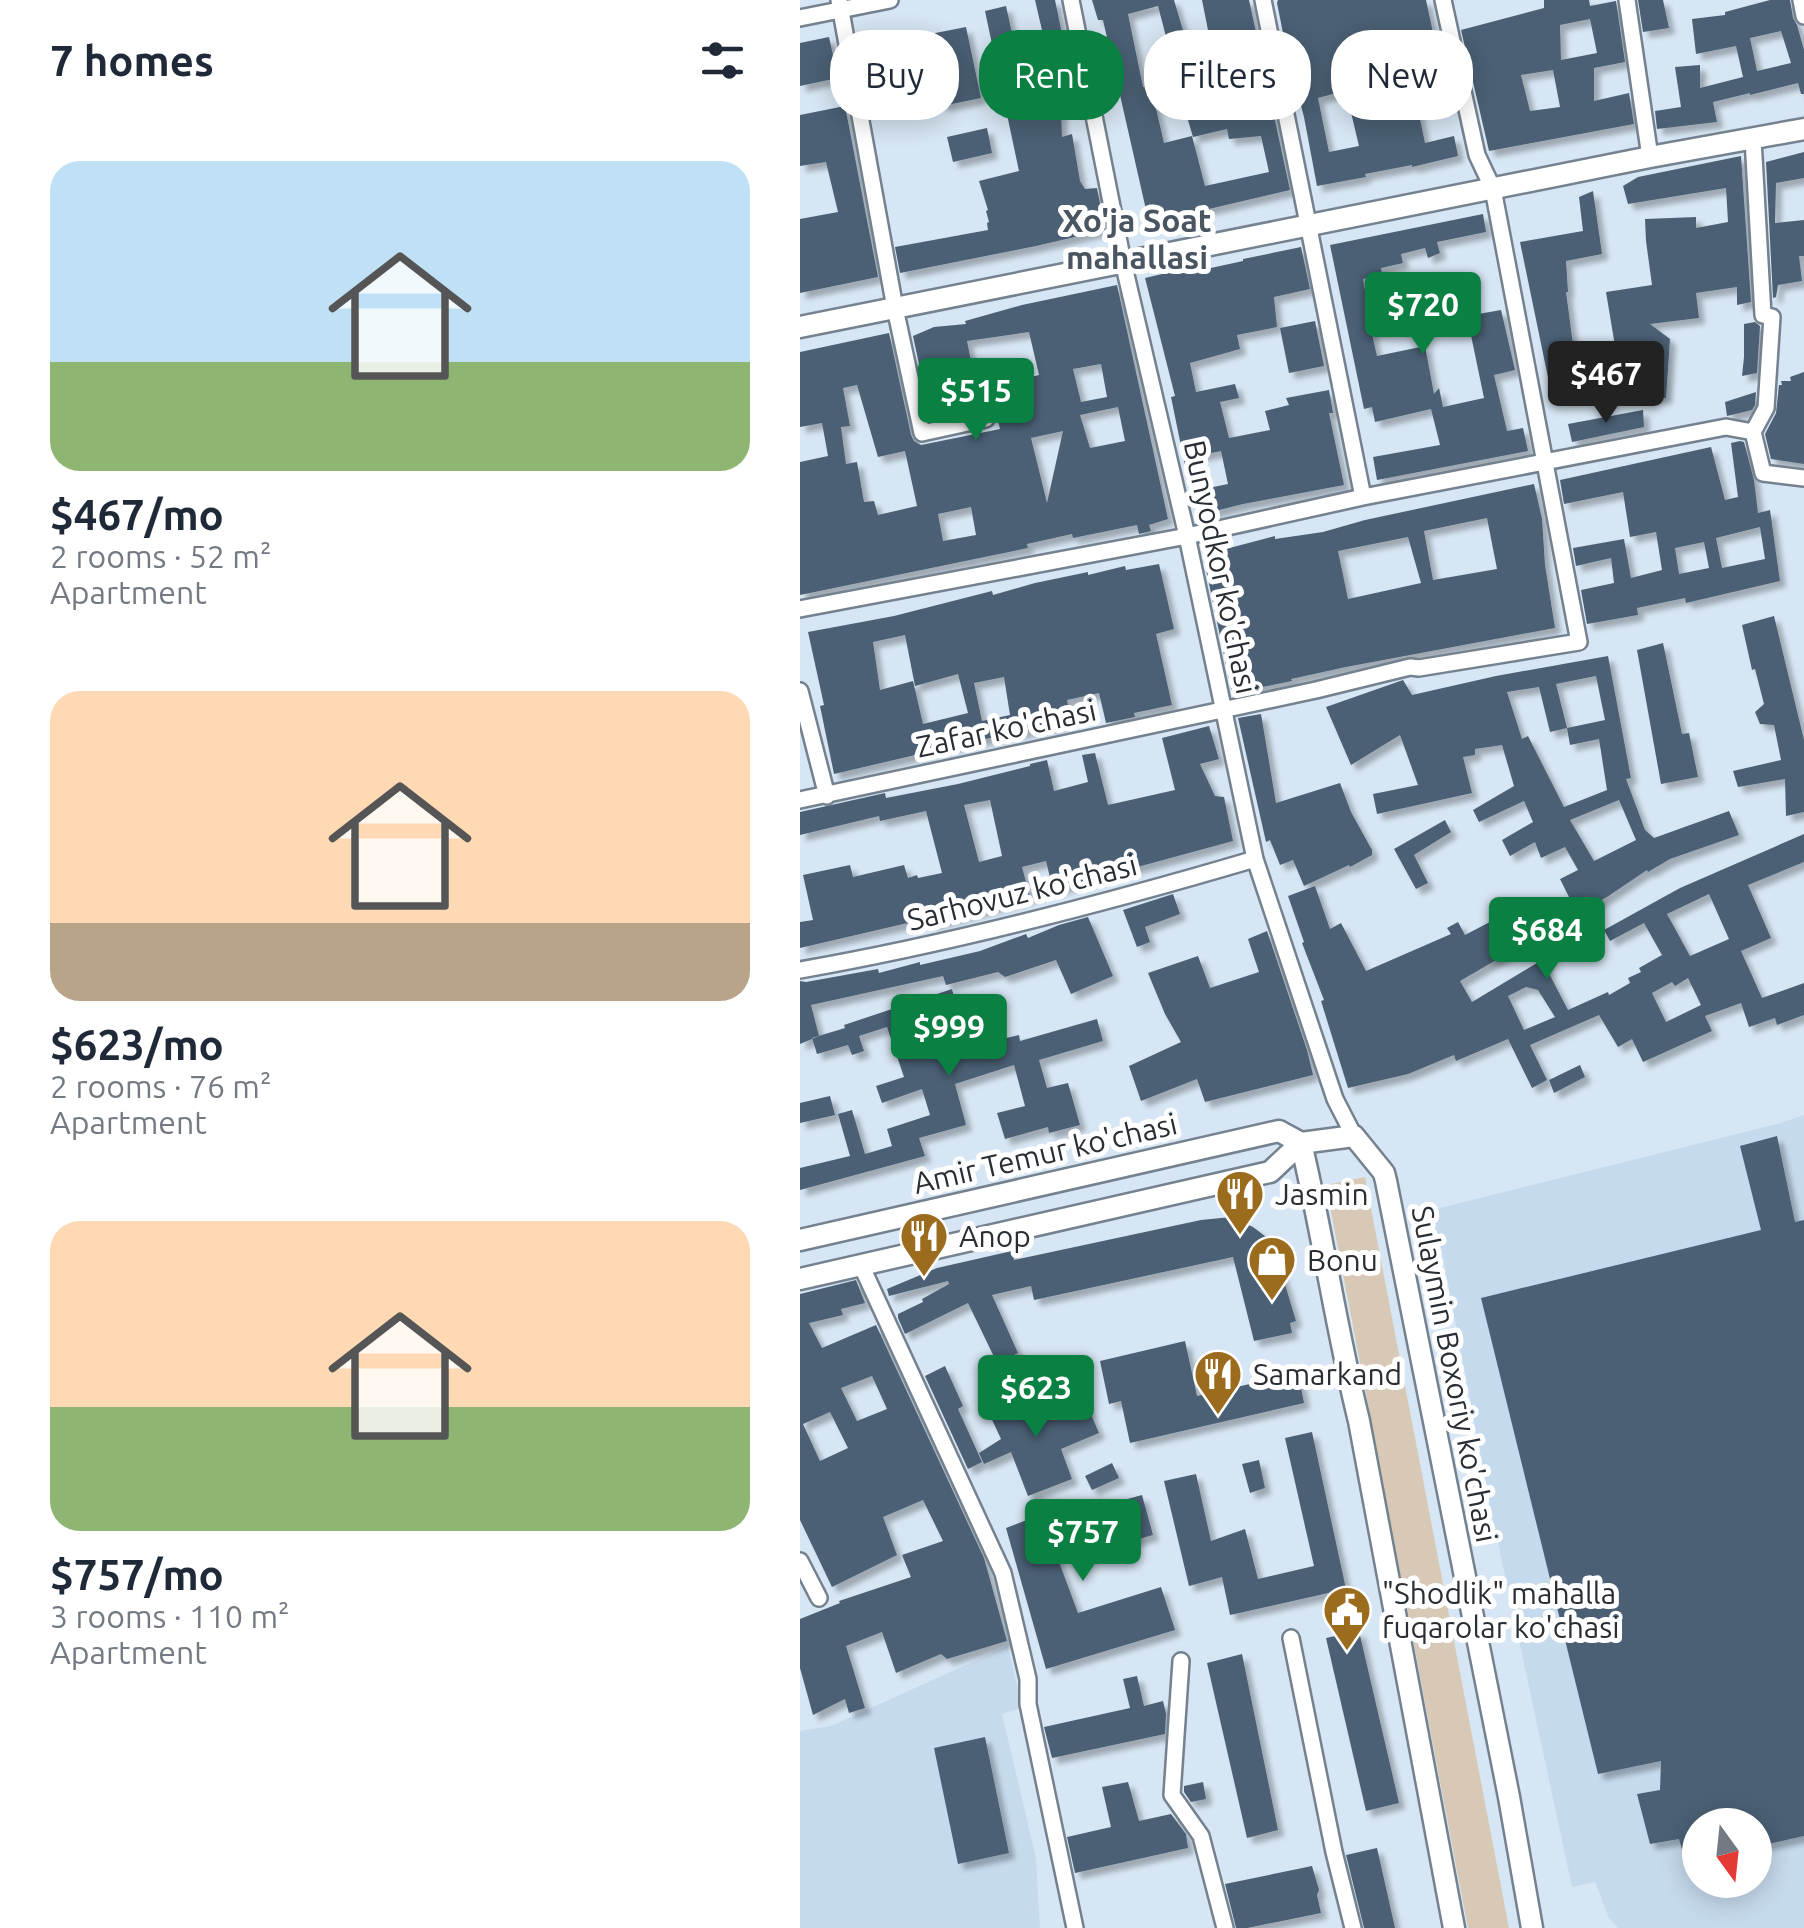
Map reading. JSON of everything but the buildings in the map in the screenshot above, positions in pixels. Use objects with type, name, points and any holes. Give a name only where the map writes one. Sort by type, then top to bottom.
[{"type":"main road","points":[[800,327],[1804,129]]},
{"type":"main road","name":"Amir Temur ko'chasi","points":[[800,1240],[1279,1131],[1302,1143],[1354,1136]]},
{"type":"main road","name":"Sulaymin Boxoriy ko'chasi","points":[[1354,1136],[1384,1173],[1386,1181],[1532,1928]]},
{"type":"main road","points":[[800,1279],[1270,1172],[1302,1143],[1342,1354],[1360,1421],[1454,1928]]},
{"type":"street","points":[[800,18],[840,5],[890,0]]},
{"type":"street","name":"Bunyodkor ko'chasi","points":[[1071,0],[1123,262],[1256,859],[1335,1099],[1354,1136]]},
{"type":"street","points":[[1263,0],[1363,497]]},
{"type":"street","points":[[1443,0],[1477,155],[1493,188],[1546,463]]},
{"type":"street","points":[[1627,0],[1650,158]]},
{"type":"street","points":[[1801,0],[1804,16]]},
{"type":"street","points":[[840,5],[922,433],[986,419]]},
{"type":"street","points":[[1754,139],[1763,315],[1772,317],[1766,408],[1753,432],[1763,472],[1804,478]]},
{"type":"street","points":[[800,609],[1187,536],[1363,497],[1726,427],[1753,432]]},
{"type":"street","name":"Zafar ko'chasi","points":[[800,800],[1316,690],[1410,666],[1419,668],[1579,642],[1546,463]]},
{"type":"street","points":[[800,691],[826,796]]},
{"type":"street","name":"Sarhovuz ko'chasi","points":[[800,970],[859,960],[1127,897],[1256,859]]},
{"type":"street","points":[[860,1264],[1003,1572],[1028,1679],[1028,1704],[1075,1928]]},
{"type":"street","points":[[800,1561],[818,1598]]},
{"type":"street","points":[[1292,1638],[1353,1928]]},
{"type":"street","points":[[1181,1660],[1172,1796],[1201,1836],[1225,1928]]},
{"type":"shaded area","points":[[1804,1115],[1804,1928],[1618,1928],[1609,1918],[1595,1882],[1572,1887],[1489,1501],[1442,1251],[1428,1211]]},
{"type":"shaded area","points":[[1365,1177],[1509,1928],[1468,1928],[1326,1185]]},
{"type":"shaded area","points":[[1008,1646],[1022,1708],[1002,1714],[1036,1858],[1040,1928],[800,1928],[800,1731],[831,1726]]},
{"type":"place","name":"Jasmin","points":[[1240,1236]]},
{"type":"place","name":"Anop","points":[[924,1278]]},
{"type":"place","name":"Bonu","points":[[1272,1302]]},
{"type":"place","name":"Samarkand","points":[[1218,1416]]},
{"type":"place","name":"\"Shodlik\" mahalla fuqarolar ko'chasi","points":[[1347,1652]]},
{"type":"district","name":"Xo'ja Soat mahallasi","points":[[1137,238]]}]
